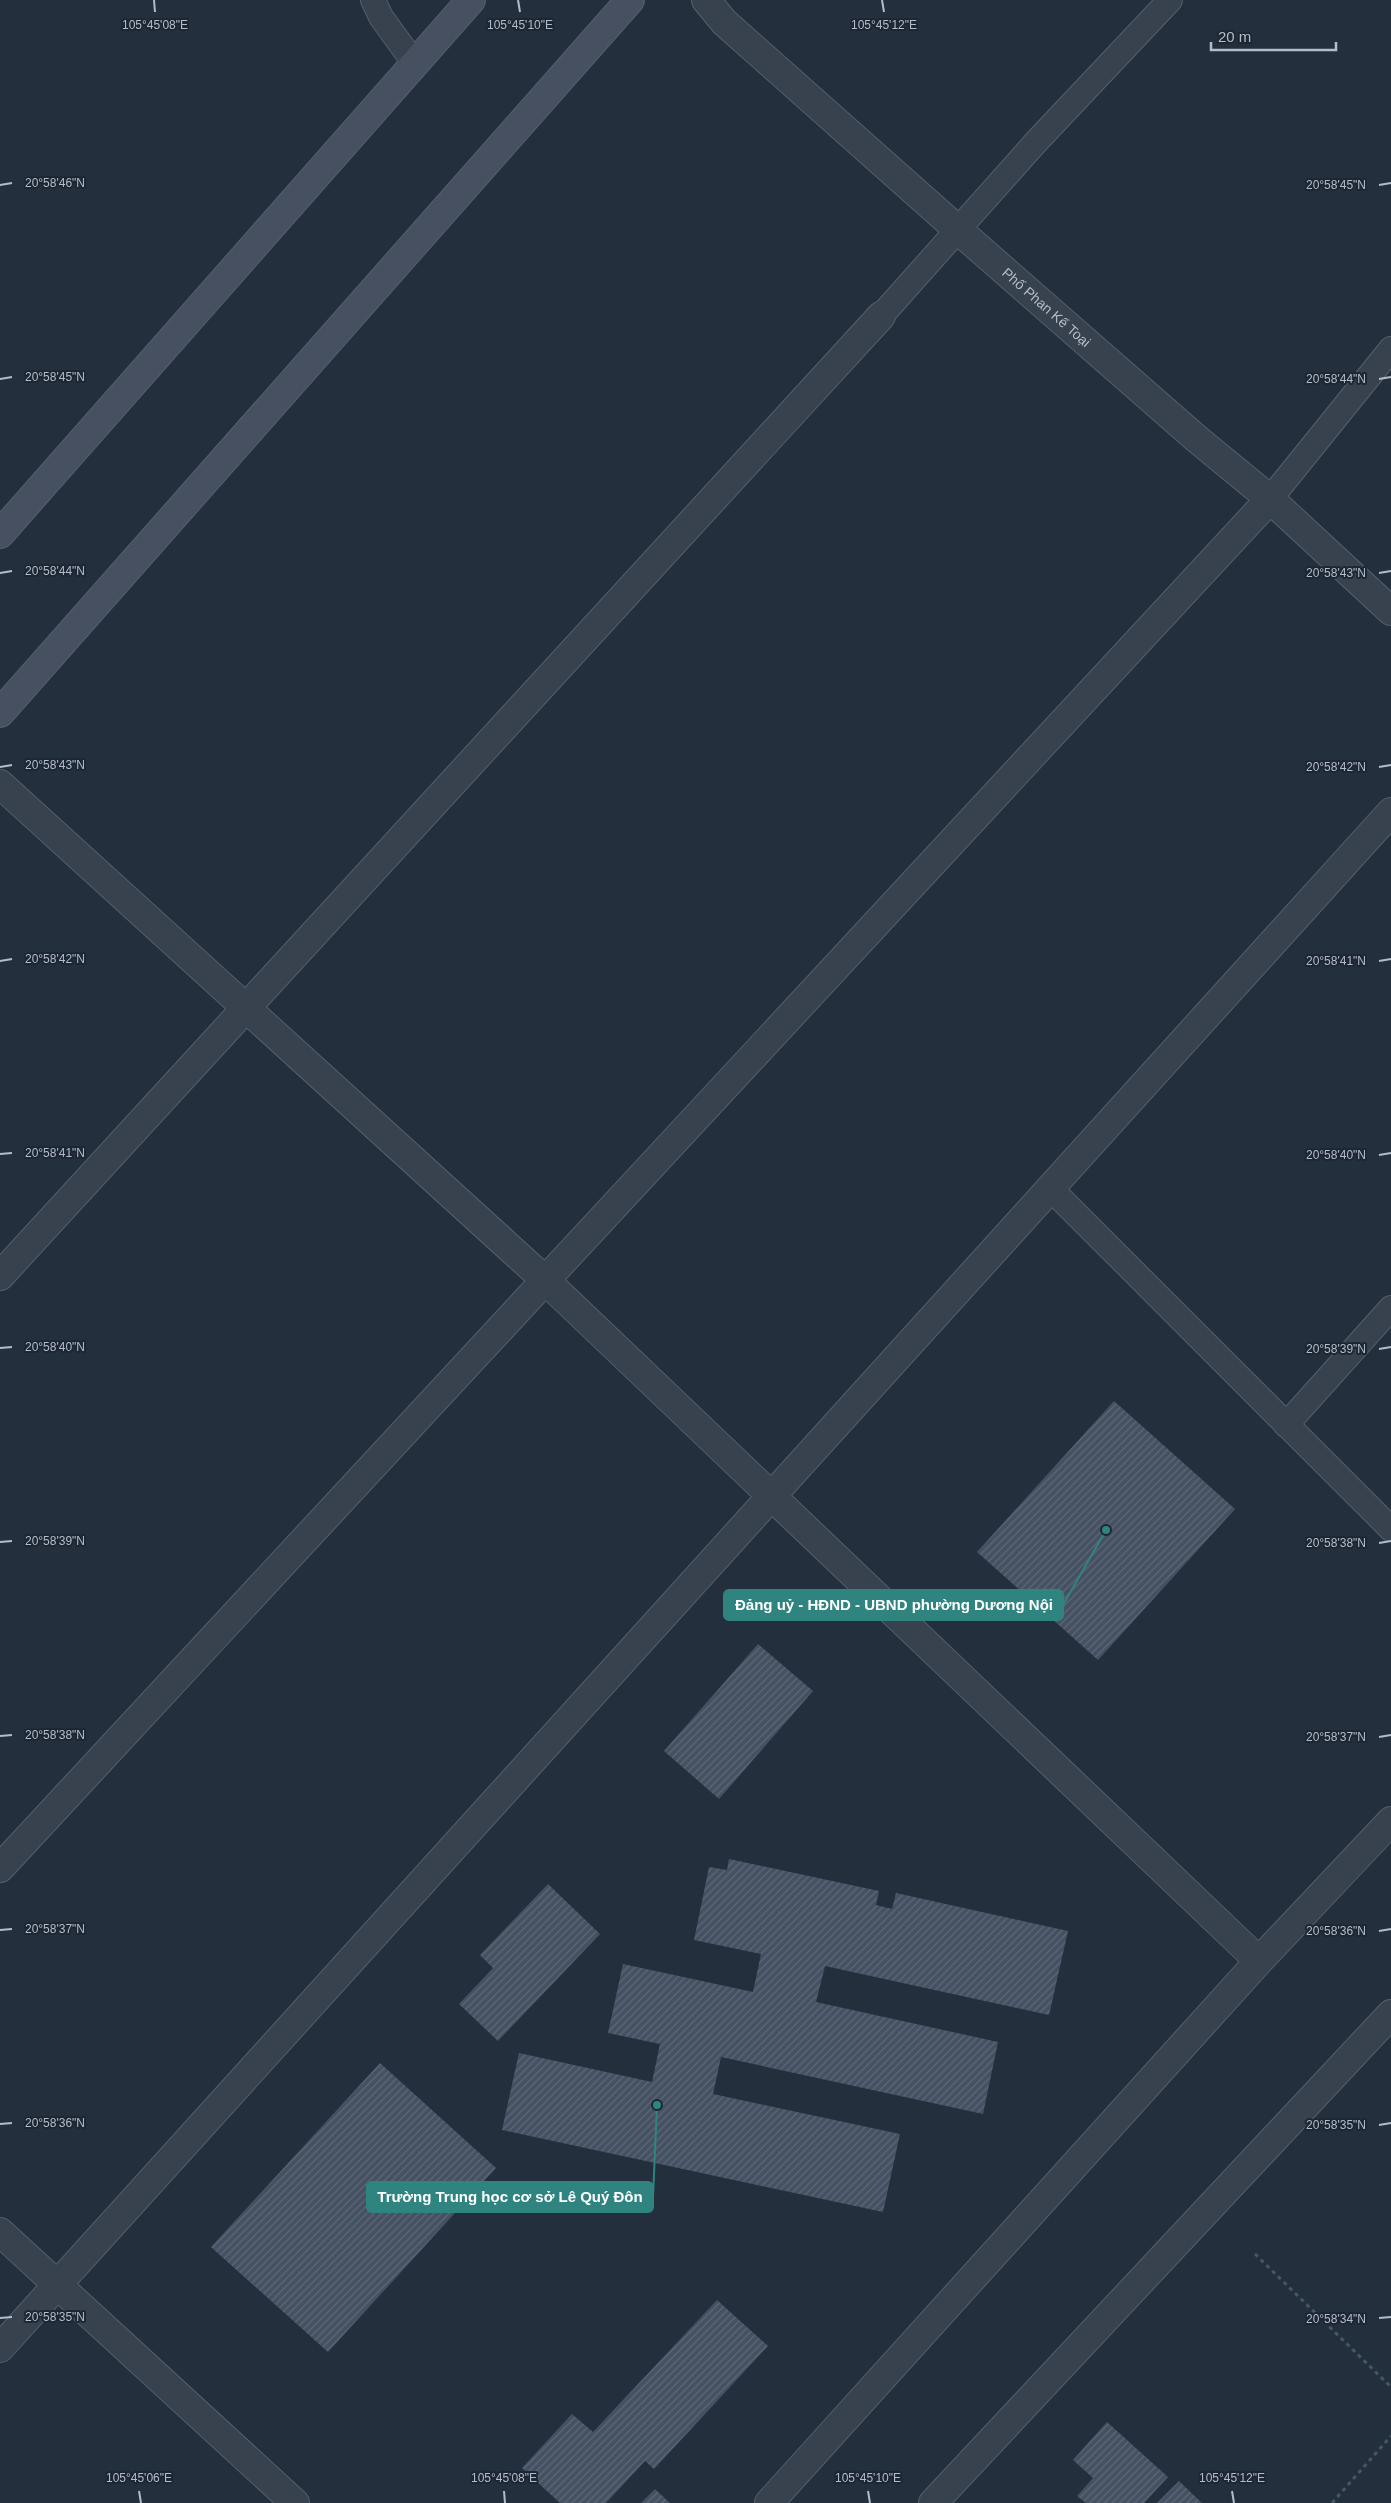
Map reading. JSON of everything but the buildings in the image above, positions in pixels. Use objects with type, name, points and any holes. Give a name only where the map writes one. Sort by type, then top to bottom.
[{"type":"main road","points":[[0,534],[471,0]]},
{"type":"main road","points":[[0,713],[630,0]]},
{"type":"street","name":"Phố Phan Kế Toại","points":[[706,0],[724,22],[957,229],[1197,439],[1270,500],[1391,611]]},
{"type":"street","points":[[0,1276],[881,316]]},
{"type":"street","points":[[0,1868],[1270,500]]},
{"type":"street","points":[[0,784],[545,1280],[1259,1961]]},
{"type":"street","points":[[0,2348],[1391,812]]},
{"type":"street","points":[[769,2503],[1259,1961],[1391,1821]]},
{"type":"street","points":[[933,2503],[1391,2014]]},
{"type":"street","points":[[0,2232],[295,2503]]},
{"type":"lane","points":[[373,0],[381,17],[415,64]]},
{"type":"lane","points":[[881,316],[957,229],[1170,0]]},
{"type":"lane","points":[[1270,500],[1391,349]]},
{"type":"lane","points":[[1051,1189],[1391,1529]]},
{"type":"lane","points":[[1286,1424],[1391,1308]]},
{"type":"path","points":[[1255,2254],[1391,2387]]},
{"type":"path","points":[[1332,2503],[1391,2436]]},
{"type":"place","name":"Đảng uỷ - HĐND - UBND phường Dương Nội","points":[[1106,1530]]},
{"type":"place","name":"Trường Trung học cơ sở Lê Quý Đôn","points":[[657,2105]]}]
